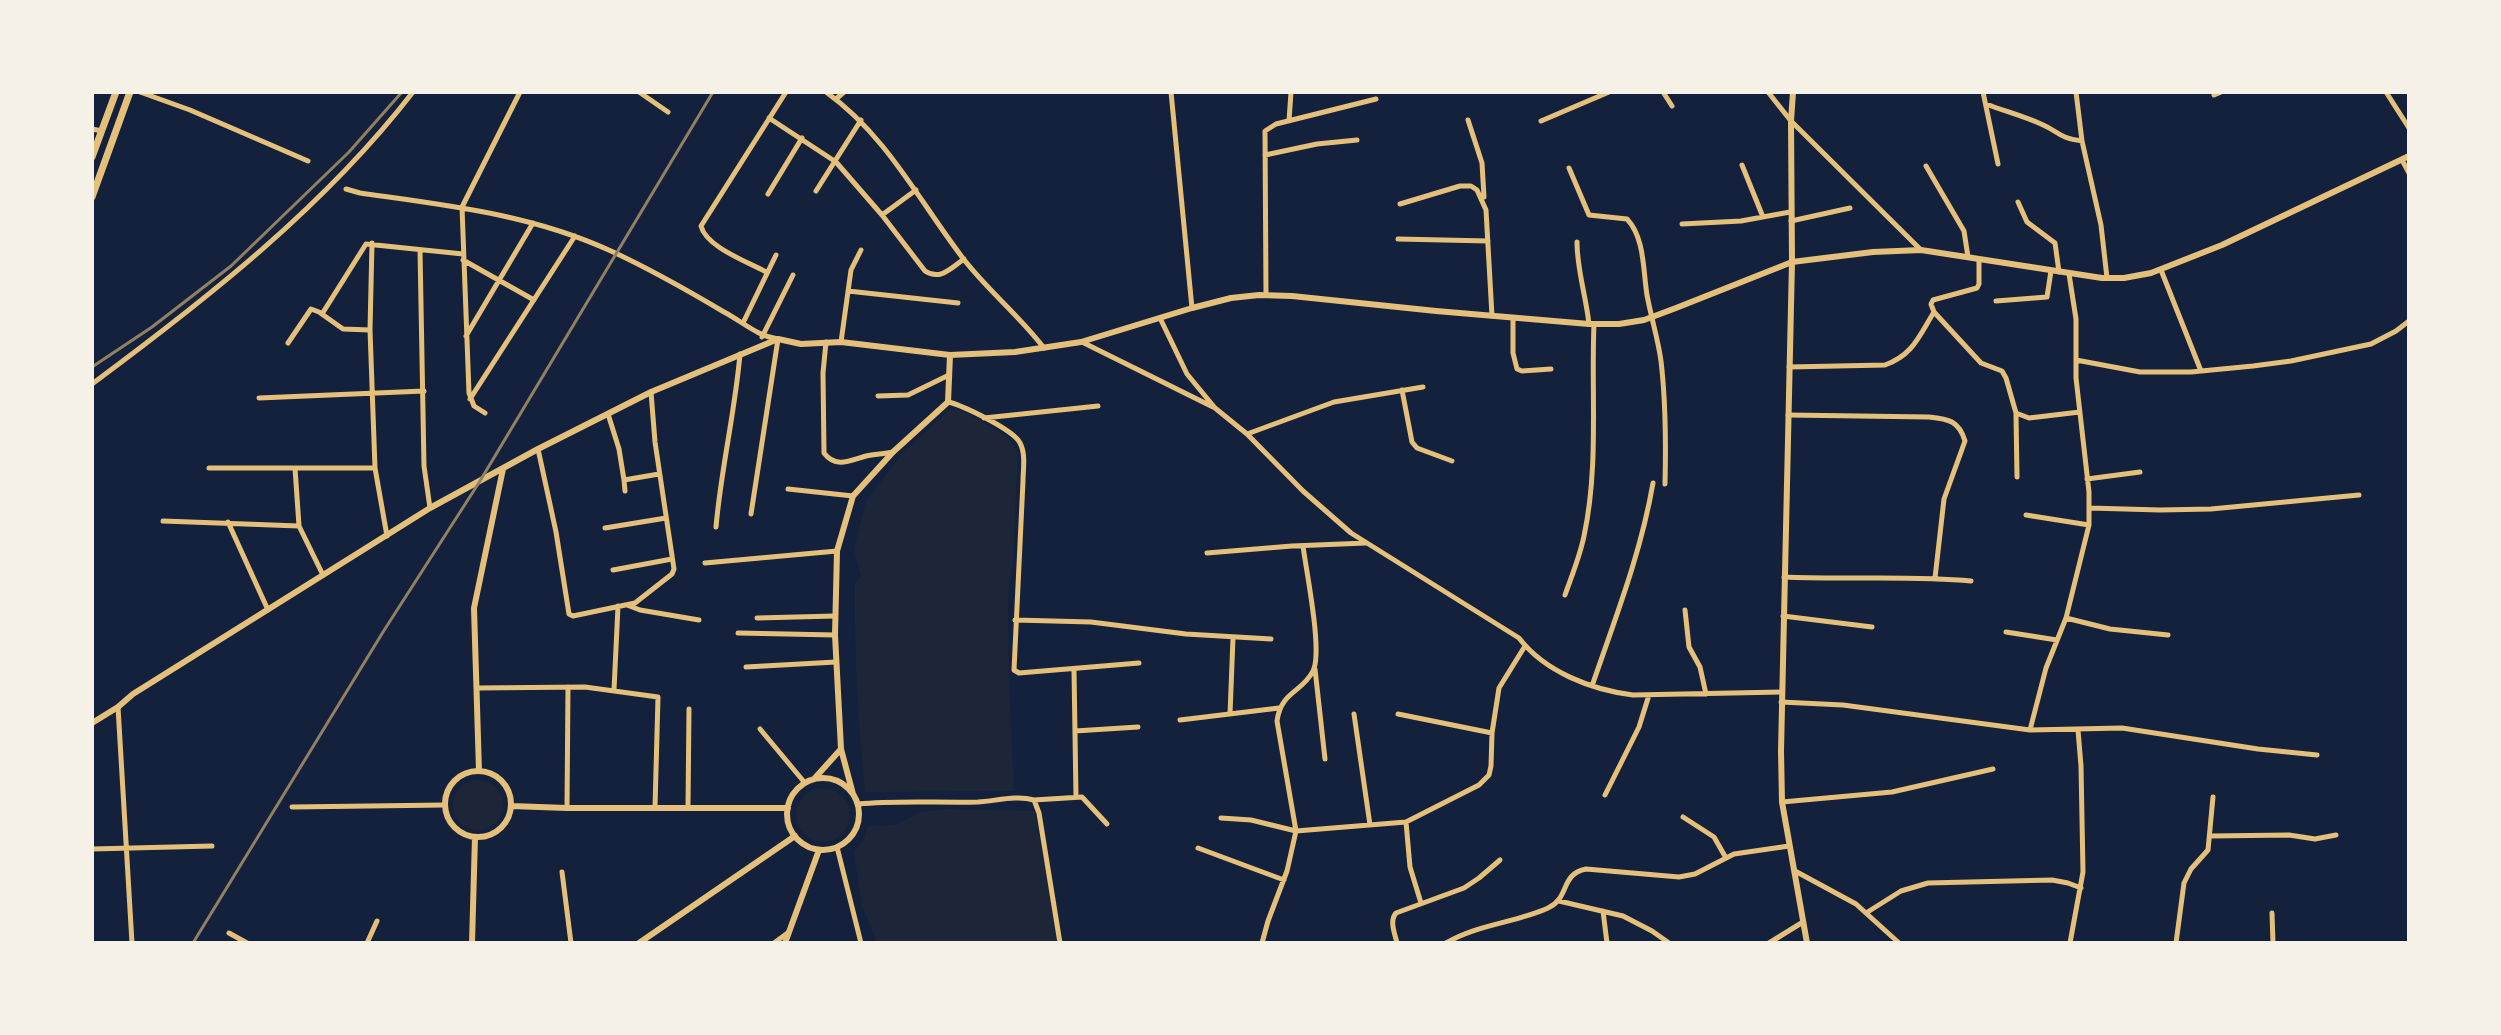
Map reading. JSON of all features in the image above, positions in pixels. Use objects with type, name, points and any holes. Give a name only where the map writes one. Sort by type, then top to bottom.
[{"type":"main road","points":[[92,157],[116,92]]},
{"type":"main road","points":[[92,197],[130,92]]},
{"type":"street","points":[[140,92],[308,161]]},
{"type":"street","points":[[92,384],[208,297],[304,211],[367,147],[413,92]]},
{"type":"street","points":[[485,413],[470,399],[465,337],[462,207],[520,92]]},
{"type":"street","points":[[639,92],[668,112]]},
{"type":"street","points":[[766,272],[710,242],[701,226],[786,92]]},
{"type":"street","points":[[826,92],[861,120],[890,152],[964,259],[1025,324],[1044,349]]},
{"type":"street","points":[[836,99],[844,92]]},
{"type":"street","points":[[1171,92],[1192,308]]},
{"type":"street","points":[[1289,121],[1291,92]]},
{"type":"street","points":[[1541,121],[1609,92]]},
{"type":"street","points":[[1663,92],[1672,106]]},
{"type":"street","points":[[1768,92],[1791,121],[1921,250]]},
{"type":"street","points":[[1793,92],[1781,702],[1782,802],[1807,943]]},
{"type":"street","points":[[1983,92],[1998,164]]},
{"type":"street","points":[[2076,92],[2082,141],[2101,225],[2107,278]]},
{"type":"street","points":[[2214,95],[2221,92]]},
{"type":"street","points":[[2386,92],[2409,128]]},
{"type":"street","points":[[1266,295],[1265,131],[1276,124],[1376,99]]},
{"type":"street","points":[[1986,104],[2038,122],[2061,137],[2082,141]]},
{"type":"street","points":[[769,118],[836,162],[882,215],[919,266],[931,275],[940,275],[964,259]]},
{"type":"street","points":[[816,191],[861,120]]},
{"type":"street","points":[[1468,120],[1484,171],[1492,316]]},
{"type":"street","points":[[92,129],[102,131]]},
{"type":"street","points":[[768,194],[802,138]]},
{"type":"street","points":[[1265,155],[1317,144],[1357,140]]},
{"type":"street","points":[[346,189],[462,207],[575,236],[672,281],[762,337],[801,344],[826,341],[950,355],[982,355],[1081,342],[1231,298],[1266,295],[1513,318],[1619,324],[1652,317],[1792,262],[1873,252],[1921,250],[2069,274],[2124,278],[2161,270],[2249,233],[2405,158],[2409,173]]},
{"type":"street","points":[[1742,165],[1763,217]]},
{"type":"street","points":[[1926,166],[1964,231],[1968,258]]},
{"type":"street","points":[[1569,168],[1589,215],[1627,219],[1640,246],[1661,358],[1666,411],[1665,484]]},
{"type":"street","points":[[1400,204],[1467,185],[1477,190],[1484,202]]},
{"type":"street","points":[[882,215],[916,190]]},
{"type":"street","points":[[1996,301],[2047,297],[2055,272],[2055,243],[2027,222],[2018,202]]},
{"type":"street","points":[[1790,221],[1850,208]]},
{"type":"street","points":[[1682,224],[1741,221],[1790,212]]},
{"type":"street","points":[[465,337],[533,223]]},
{"type":"street","points":[[470,399],[575,236]]},
{"type":"street","points":[[1398,239],[1488,241]]},
{"type":"street","points":[[1565,595],[1579,555],[1589,506],[1594,452],[1591,324],[1577,258],[1577,242]]},
{"type":"street","points":[[322,314],[361,248],[372,243],[463,257],[534,300]]},
{"type":"street","points":[[372,243],[371,392],[375,468],[387,536]]},
{"type":"street","points":[[420,250],[424,466],[430,508]]},
{"type":"street","points":[[841,342],[851,270],[861,250]]},
{"type":"street","points":[[743,323],[776,255]]},
{"type":"street","points":[[1979,260],[1977,288],[1933,300],[1931,304],[1934,312],[1981,363],[2002,371],[2006,378],[2016,413],[2017,477]]},
{"type":"street","points":[[2161,270],[2201,371]]},
{"type":"street","points":[[2030,730],[2046,668],[2066,618],[2089,525],[2076,378],[2076,319],[2069,274]]},
{"type":"street","points":[[762,337],[793,275]]},
{"type":"street","points":[[848,291],[958,303]]},
{"type":"street","points":[[288,343],[311,309],[343,329],[370,330]]},
{"type":"street","points":[[1789,367],[1885,365],[1893,362],[1909,353],[1934,312]]},
{"type":"street","points":[[1160,318],[1187,374],[1215,408],[1247,434],[1303,491],[1351,533],[1519,638],[1559,671],[1610,692],[1649,695],[1782,692]]},
{"type":"street","points":[[1513,318],[1513,353],[1517,369],[1551,369]]},
{"type":"street","points":[[2076,360],[2140,372],[2201,371],[2291,361],[2371,344],[2409,321]]},
{"type":"street","points":[[92,723],[133,694],[430,508],[651,392],[778,339]]},
{"type":"street","points":[[751,514],[778,339]]},
{"type":"street","points":[[826,341],[823,373],[824,453],[830,460],[847,463],[893,452]]},
{"type":"street","points":[[1081,342],[1215,408]]},
{"type":"street","points":[[716,527],[740,354]]},
{"type":"street","points":[[841,749],[814,779],[796,790],[788,808],[788,819],[795,836],[807,847],[819,850],[837,847],[851,838],[859,816],[841,749],[835,635],[837,551],[853,496],[893,452],[948,402],[950,355]]},
{"type":"street","points":[[878,396],[908,395],[949,375]]},
{"type":"street","points":[[1247,434],[1334,402],[1423,387]]},
{"type":"street","points":[[1402,390],[1412,442],[1417,448],[1452,461]]},
{"type":"street","points":[[259,398],[424,391]]},
{"type":"street","points":[[538,449],[556,532],[567,612],[573,616],[635,603],[672,574],[674,569],[659,474],[651,392]]},
{"type":"street","points":[[948,402],[962,405],[1010,431],[1020,442],[1023,457],[1014,670],[1019,673],[1074,670],[1139,663]]},
{"type":"street","points":[[983,418],[1098,406]]},
{"type":"street","points":[[2016,413],[2029,418],[2080,412]]},
{"type":"street","points":[[608,414],[619,449],[625,491]]},
{"type":"street","points":[[1787,415],[1929,417],[1955,422],[1965,441],[1944,499],[1935,578]]},
{"type":"street","points":[[209,468],[375,468]]},
{"type":"street","points":[[295,468],[299,526],[323,575]]},
{"type":"street","points":[[479,771],[474,608],[503,469]]},
{"type":"street","points":[[2087,479],[2140,472]]},
{"type":"street","points":[[624,480],[659,474]]},
{"type":"street","points":[[1592,686],[1631,572],[1653,483]]},
{"type":"street","points":[[788,489],[853,496]]},
{"type":"street","points":[[2089,508],[2211,509],[2359,495]]},
{"type":"street","points":[[2026,515],[2089,525]]},
{"type":"street","points":[[605,528],[666,518]]},
{"type":"street","points":[[163,521],[299,526]]},
{"type":"street","points":[[228,522],[268,610]]},
{"type":"street","points":[[1207,553],[1367,543]]},
{"type":"street","points":[[1303,546],[1315,635],[1315,668],[1325,759]]},
{"type":"street","points":[[705,563],[837,551]]},
{"type":"street","points":[[613,570],[672,559]]},
{"type":"street","points":[[1784,577],[1971,581]]},
{"type":"street","points":[[626,605],[699,620]]},
{"type":"street","points":[[614,690],[618,606]]},
{"type":"street","points":[[1685,610],[1689,647],[1700,667],[1706,694]]},
{"type":"street","points":[[757,618],[835,616]]},
{"type":"street","points":[[1783,616],[1872,627]]},
{"type":"street","points":[[2066,618],[2110,629],[2168,635]]},
{"type":"street","points":[[1015,620],[1091,622],[1233,638],[1271,639]]},
{"type":"street","points":[[2006,632],[2057,640]]},
{"type":"street","points":[[738,633],[835,635]]},
{"type":"street","points":[[1230,714],[1233,638]]},
{"type":"street","points":[[1221,818],[1251,820],[1296,831],[1406,822],[1485,781],[1491,766],[1499,688],[1525,646]]},
{"type":"street","points":[[746,667],[836,662]]},
{"type":"street","points":[[1262,943],[1284,880],[1296,831],[1277,721],[1279,708],[1315,668]]},
{"type":"street","points":[[1074,670],[1076,797]]},
{"type":"street","points":[[477,688],[568,687],[658,697],[655,807]]},
{"type":"street","points":[[567,808],[568,687]]},
{"type":"street","points":[[1605,795],[1639,727],[1649,695]]},
{"type":"street","points":[[1781,702],[1843,705],[2030,730],[2122,728],[2317,755]]},
{"type":"street","points":[[118,707],[132,943]]},
{"type":"street","points":[[1180,720],[1279,708]]},
{"type":"street","points":[[688,807],[689,709]]},
{"type":"street","points":[[1354,714],[1370,825]]},
{"type":"street","points":[[1398,714],[1492,733]]},
{"type":"street","points":[[1075,731],[1138,727]]},
{"type":"street","points":[[760,729],[805,783]]},
{"type":"street","points":[[2070,943],[2083,872],[2078,730]]},
{"type":"street","points":[[1782,802],[1892,792],[1993,769]]},
{"type":"street","points":[[479,771],[498,778],[505,786],[511,806],[509,816],[496,832],[475,837],[457,830],[446,815],[445,805],[451,785],[459,777],[479,771]]},
{"type":"street","points":[[814,779],[836,780],[853,794]]},
{"type":"street","points":[[858,804],[1076,797],[1087,801],[1107,824]]},
{"type":"street","points":[[2176,943],[2184,883],[2191,869],[2208,850],[2213,797]]},
{"type":"street","points":[[1034,800],[1039,813],[1060,943]]},
{"type":"street","points":[[292,807],[445,805]]},
{"type":"street","points":[[511,806],[788,808]]},
{"type":"street","points":[[1683,817],[1714,837],[1726,858]]},
{"type":"street","points":[[1406,822],[1410,867],[1421,903]]},
{"type":"street","points":[[2211,836],[2289,835],[2315,839],[2336,835]]},
{"type":"street","points":[[639,943],[795,836]]},
{"type":"street","points":[[472,943],[475,837]]},
{"type":"street","points":[[92,849],[212,846]]},
{"type":"street","points":[[1446,943],[1476,928],[1549,907],[1558,900],[1569,877],[1579,870],[1679,877],[1695,874],[1743,852],[1789,846]]},
{"type":"street","points":[[837,847],[861,943]]},
{"type":"street","points":[[1198,848],[1284,880]]},
{"type":"street","points":[[785,943],[819,850]]},
{"type":"street","points":[[1397,943],[1393,917],[1400,911],[1464,888],[1500,860]]},
{"type":"street","points":[[1794,870],[1856,904],[1899,943]]},
{"type":"street","points":[[562,872],[571,943]]},
{"type":"street","points":[[1866,913],[1901,891],[1928,883],[2052,880],[2081,888]]},
{"type":"street","points":[[1558,900],[1631,919],[1669,943]]},
{"type":"street","points":[[1603,911],[1607,943]]},
{"type":"street","points":[[2272,913],[2273,943]]},
{"type":"street","points":[[367,943],[377,921]]},
{"type":"street","points":[[1769,943],[1803,922]]},
{"type":"street","points":[[774,943],[789,931]]},
{"type":"street","points":[[229,933],[247,943]]},
{"type":"shaded area","points":[[949,410],[962,410],[1008,437],[1018,453],[1013,561],[1008,594],[1014,791],[865,792],[855,636],[855,583],[861,577],[854,549],[866,501],[902,454]]},
{"type":"shaded area","points":[[478,780],[496,787],[503,805],[496,823],[478,830],[460,823],[453,805],[460,787]]},
{"type":"shaded area","points":[[823,788],[842,796],[850,815],[842,834],[823,842],[804,834],[796,815],[804,796]]},
{"type":"shaded area","points":[[948,809],[1035,811],[1057,943],[877,943],[861,902],[854,851],[864,840],[868,826],[896,825],[920,812]]},
{"type":"railway","points":[[92,367],[152,327],[231,266],[349,152],[402,92]]},
{"type":"railway","points":[[193,943],[383,632],[480,481],[713,92]]}]
